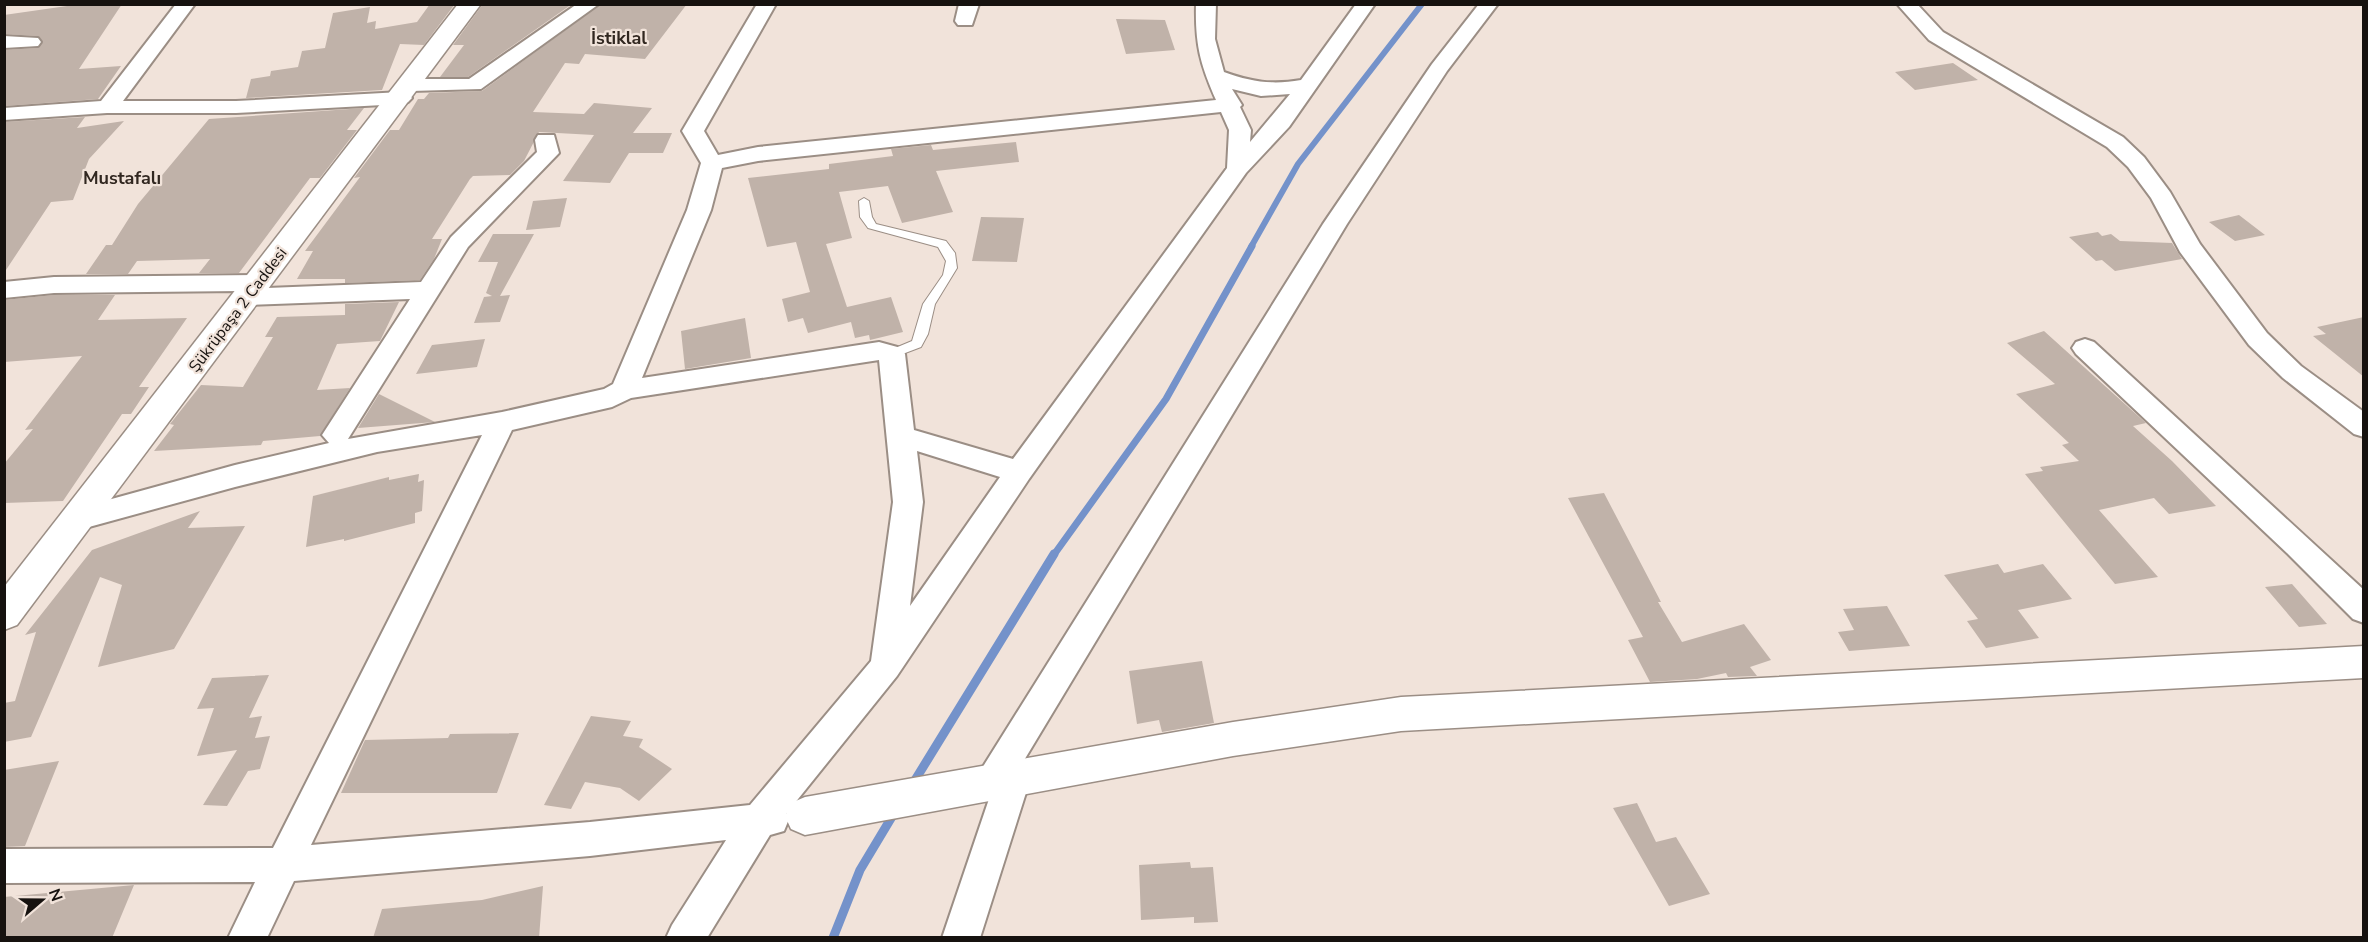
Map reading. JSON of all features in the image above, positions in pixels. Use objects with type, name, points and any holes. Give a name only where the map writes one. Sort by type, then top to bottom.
[{"type":"street","points":[[107,107],[186,4]]},
{"type":"street","name":"Şükrüpaşa 2 Caddesi","points":[[4,615],[406,91],[470,4]]},
{"type":"street","points":[[4,114],[107,107],[236,107],[474,85],[590,4]]},
{"type":"street","points":[[624,390],[699,210],[712,163],[693,131],[767,4]]},
{"type":"street","points":[[1206,4],[1205,39],[1211,67],[1231,105],[1240,130],[1238,168]]},
{"type":"street","points":[[685,938],[759,821],[886,666],[1019,472],[1238,168],[1281,122],[1366,4]]},
{"type":"street","points":[[962,938],[989,784],[1335,224],[1439,68],[1489,4]]},
{"type":"street","points":[[1906,4],[1936,36],[2115,142],[2136,162],[2162,197],[2189,247],[2258,339],[2292,372],[2364,428]]},
{"type":"street","points":[[4,42],[31,42]]},
{"type":"street","points":[[1217,77],[1257,90],[1307,85]]},
{"type":"street","points":[[712,163],[770,152],[1231,105]]},
{"type":"street","points":[[336,435],[459,242],[548,153],[546,140]]},
{"type":"street","points":[[4,290],[54,285],[254,290],[428,290]]},
{"type":"street","points":[[2085,348],[2299,546],[2364,610]]},
{"type":"street","points":[[78,519],[235,476],[377,442],[502,422],[612,397],[624,390],[879,351],[892,354],[908,502],[886,666]]},
{"type":"street","points":[[247,938],[502,422]]},
{"type":"street","points":[[901,436],[1019,472]]},
{"type":"street","points":[[4,866],[282,865],[590,839],[805,816],[1233,739],[1401,714],[2364,662]]},
{"type":"lane","points":[[864,201],[866,217],[872,226],[942,244],[948,250],[953,262],[947,281],[928,305],[924,333],[917,345],[892,354]]},
{"type":"building","points":[[81,4],[122,4],[79,69],[121,66],[98,99],[4,106],[4,50],[38,48],[43,42],[38,36],[4,34],[4,15]]},
{"type":"building","points":[[430,4],[455,4],[424,45],[400,44],[382,90],[246,98],[251,79],[270,76],[271,71],[298,67],[302,51],[325,48],[333,13],[370,7],[367,23],[376,21],[375,29],[417,22]]},
{"type":"building","points":[[483,4],[572,4],[468,77],[440,77],[464,45],[453,45]]},
{"type":"building","points":[[601,4],[687,4],[645,59],[585,54],[579,64],[565,63],[533,112],[584,114],[594,103],[652,108],[633,133],[672,133],[663,153],[629,153],[610,183],[563,181],[594,135],[539,132],[524,161],[510,175],[473,176],[470,179],[432,239],[442,239],[434,259],[420,280],[345,283],[345,279],[297,279],[313,251],[305,251],[360,177],[354,178],[390,130],[399,130],[418,99],[424,99],[429,93],[482,91]]},
{"type":"building","points":[[1116,19],[1165,20],[1175,50],[1126,54]]},
{"type":"building","points":[[1953,63],[1978,80],[1915,90],[1895,72]]},
{"type":"building","points":[[364,108],[347,130],[357,130],[320,178],[310,178],[239,273],[199,273],[210,259],[137,261],[128,274],[86,274],[106,245],[112,245],[138,204],[209,119]]},
{"type":"building","points":[[85,117],[77,128],[124,121],[89,159],[73,200],[51,202],[4,273],[4,122]]},
{"type":"building","points":[[1016,142],[1019,162],[936,171],[953,212],[902,223],[888,186],[839,192],[852,238],[826,244],[847,307],[891,297],[903,332],[870,340],[869,335],[855,338],[851,322],[808,333],[803,318],[788,322],[782,299],[810,292],[796,242],[767,247],[748,178],[829,169],[829,164],[893,156],[891,149],[931,145],[933,150]]},
{"type":"building","points":[[567,198],[560,227],[526,230],[533,201]]},
{"type":"building","points":[[2239,215],[2265,235],[2235,241],[2209,222]]},
{"type":"building","points":[[981,217],[1024,218],[1017,262],[972,261]]},
{"type":"building","points":[[2098,232],[2102,236],[2111,234],[2120,241],[2172,243],[2182,259],[2115,271],[2102,260],[2096,261],[2069,237]]},
{"type":"building","points":[[493,234],[534,234],[500,296],[510,295],[500,322],[474,323],[484,297],[492,296],[486,293],[498,262],[478,262]]},
{"type":"building","points":[[54,295],[115,295],[98,320],[187,318],[139,387],[149,387],[131,414],[122,414],[63,501],[4,503],[4,464],[33,429],[25,430],[82,356],[4,362],[4,300]]},
{"type":"building","points":[[399,302],[380,341],[337,344],[317,390],[350,388],[320,436],[263,441],[261,445],[154,451],[174,425],[170,424],[201,385],[243,387],[273,337],[265,337],[277,317],[345,315],[345,304]]},
{"type":"building","points":[[2364,317],[2364,377],[2313,336],[2326,334],[2317,327]]},
{"type":"building","points":[[745,318],[751,358],[685,369],[681,331]]},
{"type":"building","points":[[2044,331],[2146,423],[2133,426],[2172,461],[2216,506],[2169,514],[2154,498],[2099,510],[2158,577],[2115,584],[2025,474],[2043,471],[2040,467],[2079,461],[2062,445],[2069,443],[2016,394],[2055,384],[2007,343]]},
{"type":"building","points":[[485,339],[477,367],[416,374],[432,345]]},
{"type":"building","points":[[379,394],[435,422],[358,428]]},
{"type":"building","points":[[419,474],[418,482],[424,480],[422,511],[415,513],[415,523],[344,541],[344,539],[306,547],[313,496],[389,477],[389,480]]},
{"type":"building","points":[[1604,493],[1661,602],[1658,602],[1682,642],[1744,624],[1771,660],[1750,667],[1757,676],[1728,677],[1726,673],[1697,679],[1650,682],[1628,640],[1643,637],[1568,498]]},
{"type":"building","points":[[200,511],[188,528],[245,526],[174,649],[98,667],[122,585],[100,577],[31,737],[4,742],[4,703],[15,701],[36,632],[25,635],[92,550]]},
{"type":"building","points":[[1998,564],[2004,573],[2043,564],[2072,599],[2018,610],[2039,638],[1986,648],[1967,621],[1978,619],[1944,575]]},
{"type":"building","points":[[2292,584],[2327,624],[2299,627],[2265,587]]},
{"type":"building","points":[[1887,606],[1910,646],[1849,651],[1838,632],[1854,630],[1843,609]]},
{"type":"building","points":[[1202,661],[1214,723],[1162,732],[1159,720],[1137,724],[1129,671]]},
{"type":"building","points":[[269,675],[249,718],[262,716],[255,738],[270,736],[260,769],[248,771],[227,806],[203,805],[237,750],[197,756],[214,708],[197,709],[212,678]]},
{"type":"building","points":[[591,716],[631,721],[623,736],[643,739],[639,747],[672,769],[639,801],[620,788],[585,782],[571,809],[544,805]]},
{"type":"building","points":[[519,733],[497,793],[341,793],[365,740],[448,738],[450,734]]},
{"type":"building","points":[[59,761],[25,846],[4,847],[4,770]]},
{"type":"building","points":[[1637,803],[1656,842],[1676,837],[1710,894],[1669,906],[1613,808]]},
{"type":"building","points":[[1190,862],[1191,868],[1213,867],[1218,922],[1194,923],[1194,917],[1141,920],[1139,865]]},
{"type":"building","points":[[134,885],[112,938],[4,938],[4,897]]},
{"type":"building","points":[[543,886],[539,938],[373,938],[382,909],[482,900]]},
{"type":"waterway","points":[[1251,247],[1298,164],[1422,4]]},
{"type":"waterway","points":[[1053,556],[1166,399],[1252,246]]},
{"type":"waterway","points":[[912,785],[1054,554]]},
{"type":"waterway","points":[[833,938],[860,870],[896,810]]},
{"type":"district","name":"İstiklal","points":[[619,38]]},
{"type":"district","name":"Mustafalı","points":[[122,178]]}]
